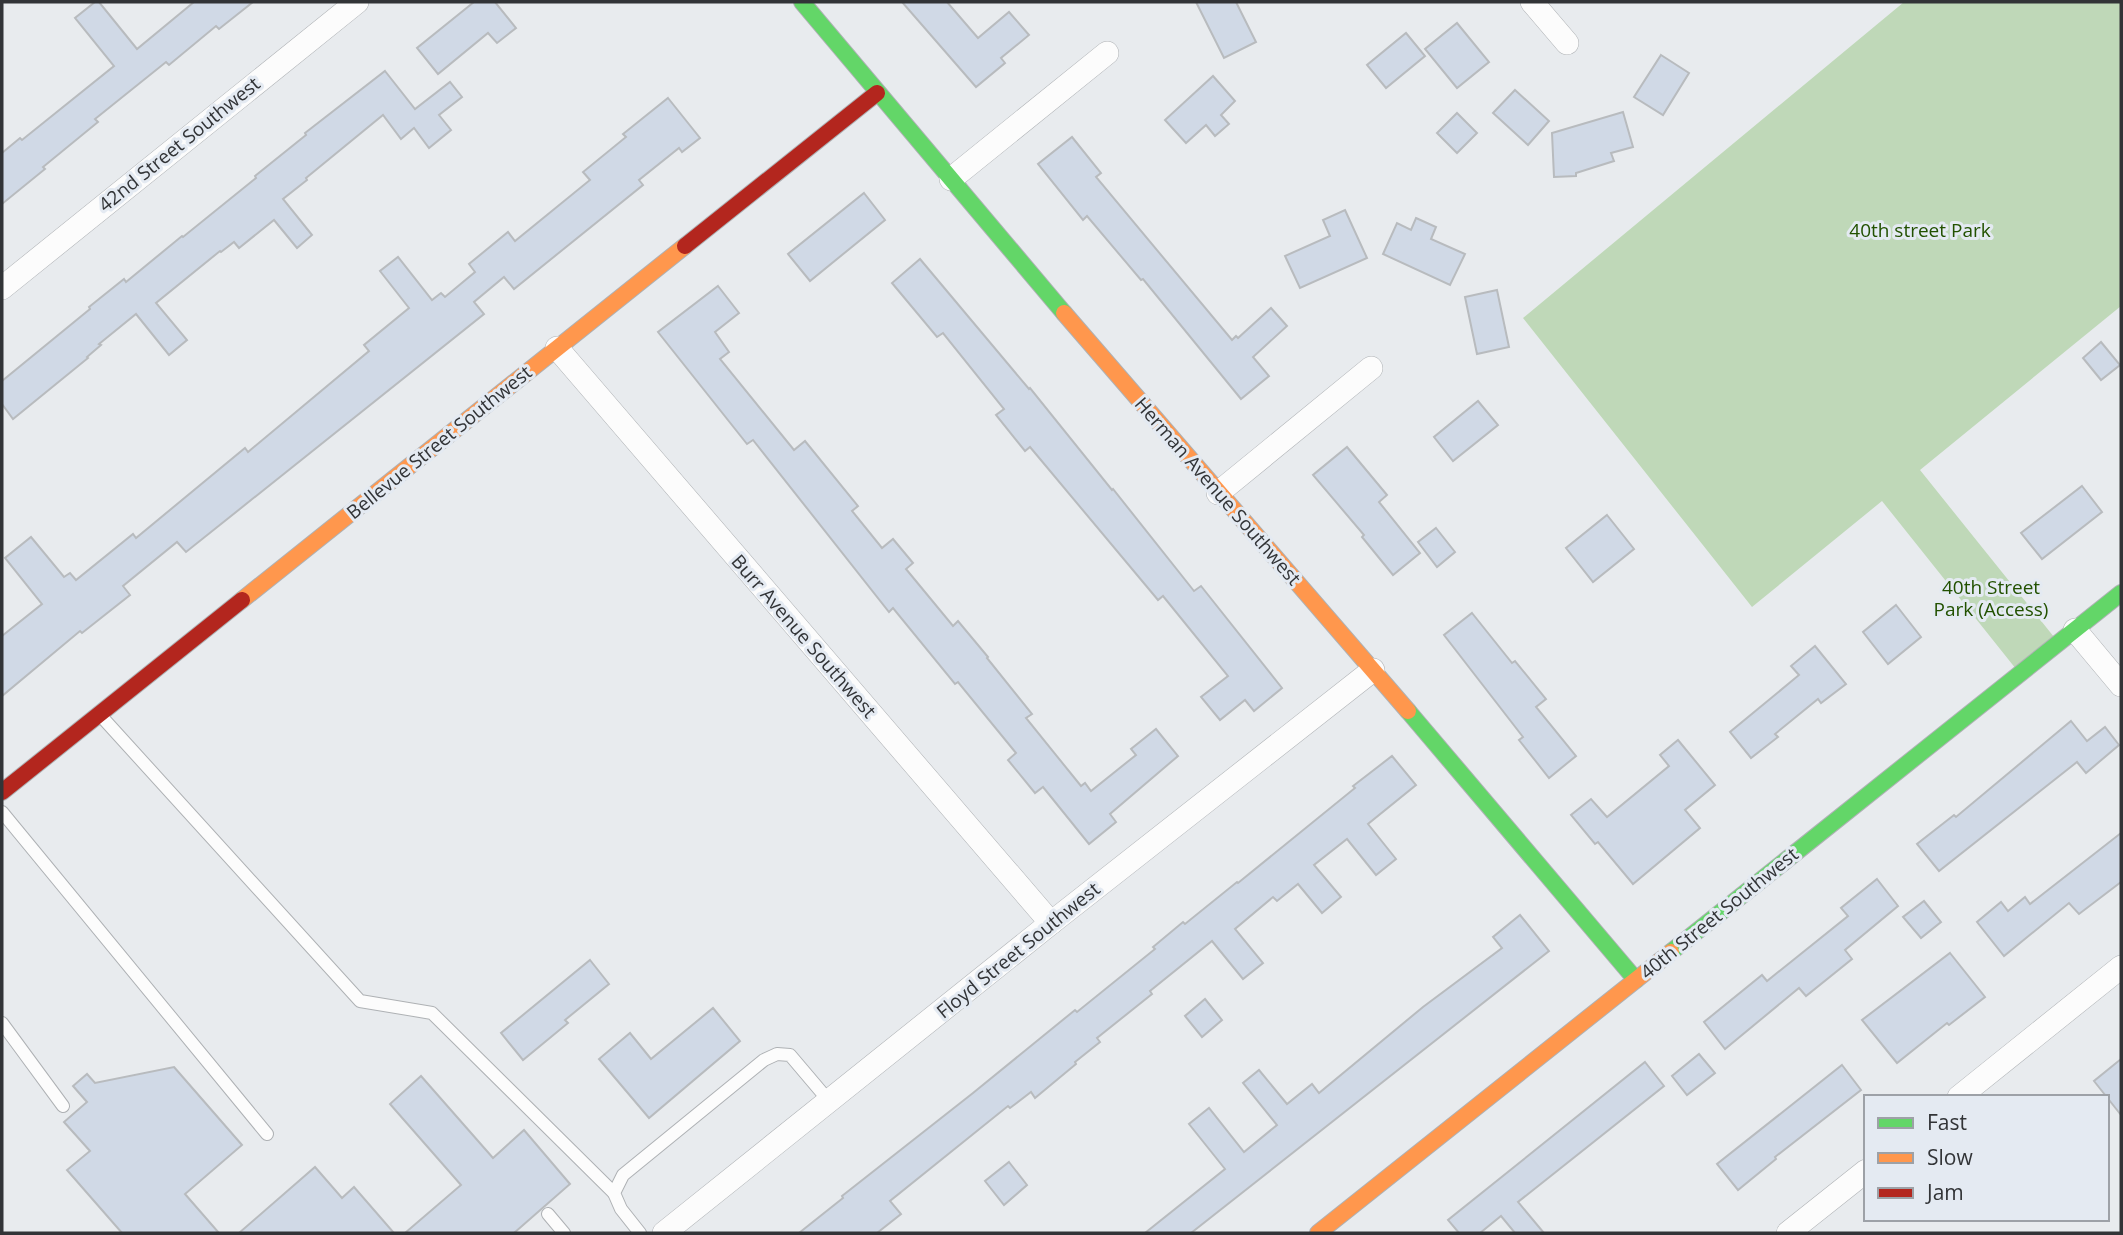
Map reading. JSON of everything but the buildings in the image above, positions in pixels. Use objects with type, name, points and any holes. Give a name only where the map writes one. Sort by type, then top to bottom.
[{"type":"street","name":"42nd Street Southwest","points":[[2,288],[357,2]]},
{"type":"street","name":"Herman Avenue Southwest","points":[[802,2],[1636,980]]},
{"type":"street","points":[[1532,2],[1567,43]]},
{"type":"street","points":[[951,178],[1107,53]]},
{"type":"street","name":"Bellevue Street Southwest","points":[[2,792],[877,93]]},
{"type":"street","name":"Burr Avenue Southwest","points":[[557,348],[1051,923]]},
{"type":"street","points":[[1218,493],[1371,368]]},
{"type":"street","name":"40th Street Southwest","points":[[1318,1233],[2121,593]]},
{"type":"street","points":[[2075,630],[2121,685]]},
{"type":"street","name":"Floyd Street Southwest","points":[[664,1233],[1051,923],[1373,670]]},
{"type":"street","points":[[1961,1095],[2121,967]]},
{"type":"street","points":[[1788,1233],[1864,1173]]},
{"type":"lane","points":[[99,714],[360,1001],[432,1013],[614,1193],[621,1209],[640,1233]]},
{"type":"lane","points":[[2,812],[267,1134]]},
{"type":"lane","points":[[2,1023],[63,1106]]},
{"type":"lane","points":[[614,1193],[623,1175],[764,1060],[777,1054],[790,1055],[829,1101]]},
{"type":"lane","points":[[548,1214],[564,1233]]},
{"type":"green space","name":"40th street Park","points":[[1904,2],[2121,2],[2121,306],[1920,470],[2054,637],[2020,674],[1882,501],[1752,607],[1523,318]]},
{"type":"traffic: fast","points":[[802,2],[1064,313]]},
{"type":"traffic: fast","points":[[1671,952],[2121,593]]},
{"type":"traffic: fast","points":[[1408,711],[1636,980]]},
{"type":"traffic: slow","points":[[242,600],[685,246]]},
{"type":"traffic: slow","points":[[1064,313],[1408,711]]},
{"type":"traffic: slow","points":[[1318,1233],[1671,952]]},
{"type":"traffic: jam","points":[[685,246],[877,93]]},
{"type":"traffic: jam","points":[[2,792],[242,600]]},
{"type":"park label","name":"40th Street Park (Access)","points":[[1991,598]]}]
